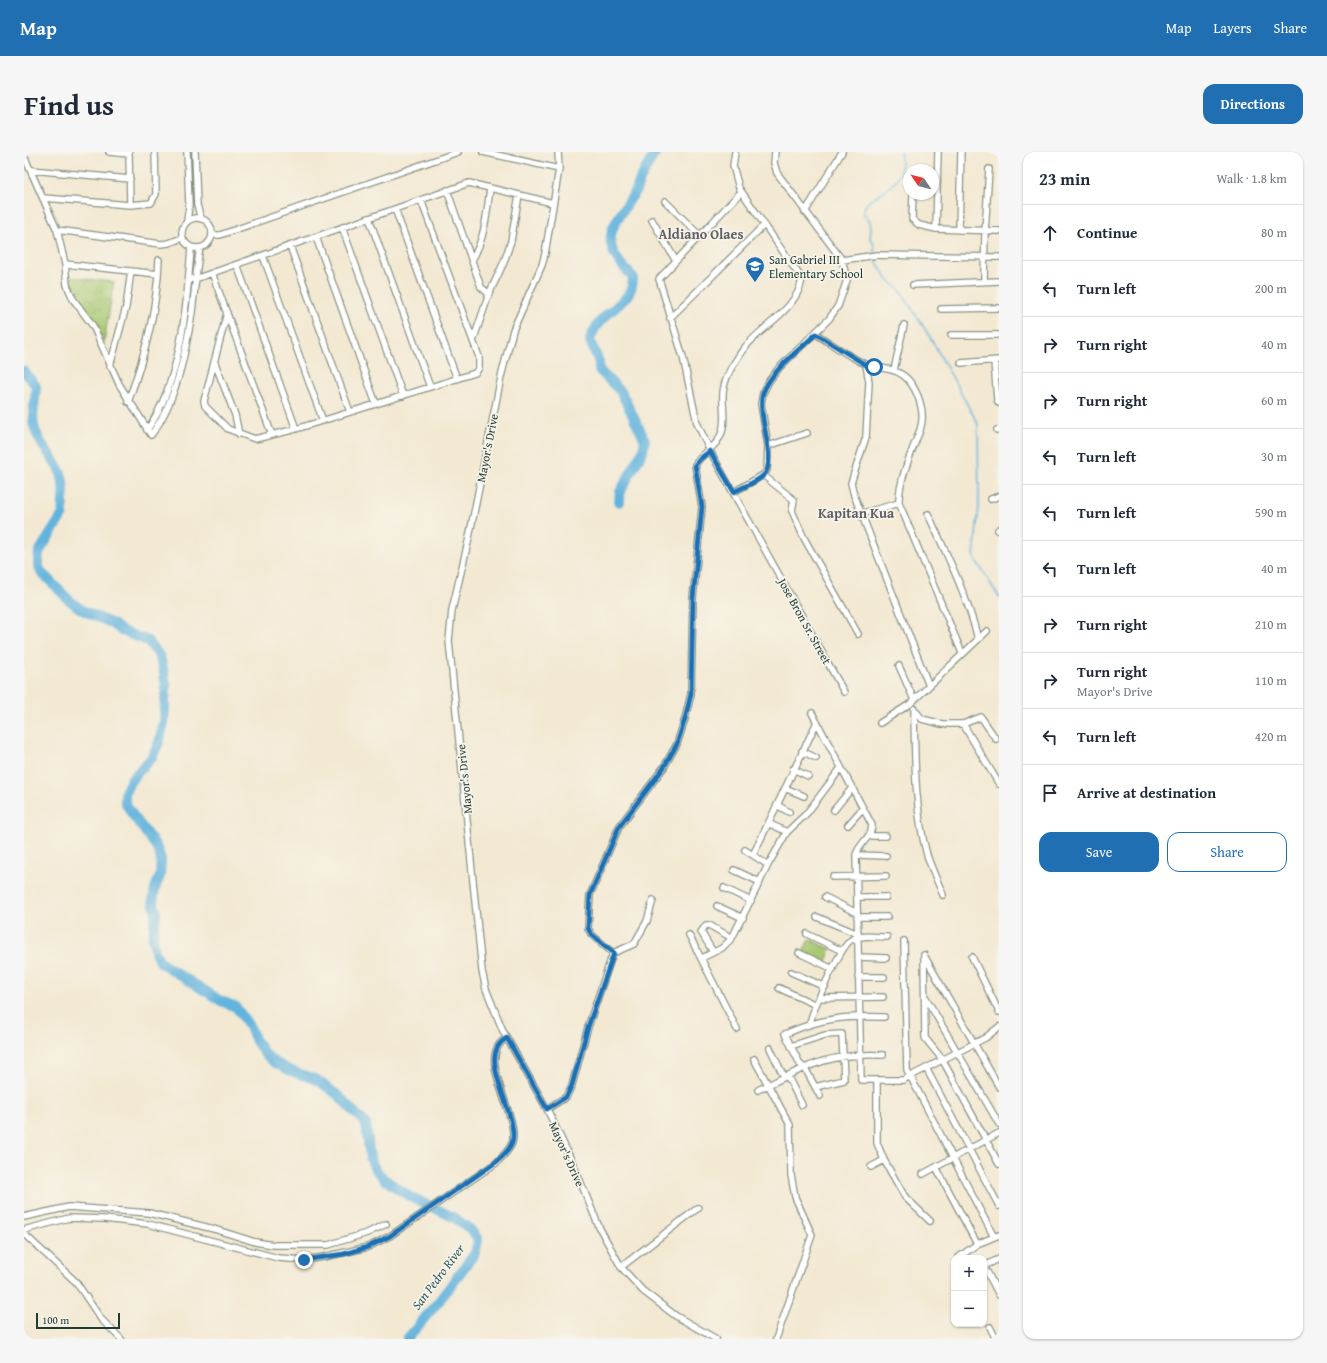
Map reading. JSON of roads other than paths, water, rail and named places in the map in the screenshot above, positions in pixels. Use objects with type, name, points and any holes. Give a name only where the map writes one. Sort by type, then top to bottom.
[{"type":"street","points":[[109,152],[129,153],[130,205]]},
{"type":"street","points":[[44,198],[130,205],[148,204],[154,201],[156,194],[155,152]]},
{"type":"street","points":[[147,430],[154,419],[167,391],[181,335],[189,279],[191,248],[182,238],[182,229],[187,221],[189,206],[187,152]]},
{"type":"street","points":[[195,152],[197,205],[201,219]]},
{"type":"street","points":[[212,235],[220,236],[458,152]]},
{"type":"street","points":[[483,152],[558,169]]},
{"type":"street","name":"Mayor's Drive","points":[[558,152],[558,169],[542,264],[513,330],[501,377],[448,633],[482,971],[486,989],[507,1038],[547,1109],[599,1227],[621,1267],[643,1291],[676,1316],[716,1339]]},
{"type":"street","points":[[614,953],[591,934],[588,928],[590,895],[619,827],[664,767],[677,744],[691,694],[693,598],[702,507],[695,465],[710,451],[722,433],[724,420],[723,392],[730,371],[744,349],[775,319],[797,294],[801,287],[802,279],[741,192],[733,166],[735,152]]},
{"type":"street","points":[[734,492],[763,475],[767,470],[768,446],[762,415],[763,393],[769,381],[779,368],[830,319],[844,293],[847,280],[842,260],[777,173],[774,163],[775,152]]},
{"type":"street","points":[[805,212],[842,152]]},
{"type":"street","points":[[936,229],[938,152]]},
{"type":"street","points":[[959,230],[961,152]]},
{"type":"street","points":[[24,156],[57,230],[65,264],[67,286],[73,299],[93,326],[110,366],[128,402],[151,435],[160,422],[173,392],[188,336],[200,248]]},
{"type":"street","points":[[984,281],[989,169]]},
{"type":"street","points":[[31,170],[130,179]]},
{"type":"street","points":[[189,279],[195,279],[212,274],[469,182],[553,203]]},
{"type":"street","points":[[472,260],[478,249],[484,229],[490,188]]},
{"type":"street","points":[[447,190],[481,287],[489,294]]},
{"type":"street","points":[[652,220],[676,261],[741,192]]},
{"type":"street","points":[[473,341],[489,294],[504,262],[511,242],[519,195]]},
{"type":"street","points":[[227,313],[204,401],[205,406],[228,429],[255,439],[323,421],[475,373],[479,368],[479,357],[421,200]]},
{"type":"street","points":[[913,200],[912,218],[919,225],[936,229],[985,232],[999,231]]},
{"type":"street","points":[[665,201],[700,236]]},
{"type":"street","points":[[395,209],[457,379]]},
{"type":"street","points":[[187,221],[196,218],[201,219],[209,224],[212,235],[209,243],[200,248],[191,248]]},
{"type":"street","points":[[369,218],[430,387]]},
{"type":"street","points":[[670,318],[764,225]]},
{"type":"street","points":[[342,228],[403,396]]},
{"type":"street","points":[[57,230],[161,244],[169,244],[182,238]]},
{"type":"street","points":[[316,237],[376,404]]},
{"type":"street","points":[[290,246],[350,412]]},
{"type":"street","points":[[842,260],[878,255],[999,257]]},
{"type":"street","points":[[263,256],[323,421]]},
{"type":"street","points":[[128,402],[141,368],[152,320],[159,260]]},
{"type":"street","name":"Jose Bron Sr. Street","points":[[676,261],[659,279],[683,357],[697,423],[710,451],[844,692]]},
{"type":"street","points":[[65,264],[158,274]]},
{"type":"street","points":[[237,265],[296,429]]},
{"type":"street","points":[[110,366],[126,308],[131,271]]},
{"type":"street","points":[[212,274],[272,435]]},
{"type":"street","points":[[913,285],[999,281]]},
{"type":"street","points":[[941,309],[999,308]]},
{"type":"street","points":[[894,370],[904,324]]},
{"type":"street","points":[[816,334],[866,365],[894,370],[904,375],[911,383],[917,395],[922,415],[920,428],[901,487],[899,503],[962,653]]},
{"type":"street","points":[[951,335],[999,335]]},
{"type":"street","points":[[961,363],[996,360],[997,400],[999,403]]},
{"type":"street","points":[[215,363],[235,415],[239,434]]},
{"type":"street","points":[[866,365],[869,382],[866,437],[851,483],[860,514],[929,686]]},
{"type":"street","points":[[768,446],[807,433]]},
{"type":"street","points":[[763,475],[794,500],[792,511],[798,524],[858,634]]},
{"type":"street","points":[[991,499],[999,496]]},
{"type":"street","points":[[860,514],[899,503]]},
{"type":"street","points":[[928,514],[956,573],[973,617],[978,639]]},
{"type":"street","points":[[880,723],[913,704],[962,653],[987,632]]},
{"type":"street","points":[[899,666],[913,704],[924,720],[942,724],[963,724],[982,717],[996,739]]},
{"type":"street","points":[[913,704],[915,776],[922,832],[927,855],[943,895]]},
{"type":"street","points":[[812,713],[872,825],[869,836],[856,855],[861,1080],[903,1080],[985,1038],[999,1027]]},
{"type":"street","points":[[752,855],[817,722]]},
{"type":"street","points":[[963,724],[999,784]]},
{"type":"street","points":[[802,751],[816,758]]},
{"type":"street","points":[[702,958],[722,948],[732,938],[768,865],[787,832],[807,813],[842,768]]},
{"type":"street","points":[[793,769],[808,776]]},
{"type":"street","points":[[785,788],[804,796]]},
{"type":"street","points":[[834,810],[852,788]]},
{"type":"street","points":[[777,805],[789,812]]},
{"type":"street","points":[[848,825],[863,808]]},
{"type":"street","points":[[768,824],[787,832]]},
{"type":"street","points":[[869,836],[886,836]]},
{"type":"street","points":[[745,850],[768,865]]},
{"type":"street","points":[[856,855],[886,856]]},
{"type":"street","points":[[734,870],[760,882]]},
{"type":"street","points":[[833,877],[886,876]]},
{"type":"street","points":[[724,888],[751,901]]},
{"type":"street","points":[[825,897],[857,915],[887,917]]},
{"type":"street","points":[[857,897],[886,897]]},
{"type":"street","points":[[547,1109],[566,1097],[572,1085],[588,1027],[614,953],[634,944],[647,921],[653,900]]},
{"type":"street","points":[[717,906],[743,918]]},
{"type":"street","points":[[817,917],[858,935],[887,937]]},
{"type":"street","points":[[713,952],[701,932],[706,926],[709,925],[732,938]]},
{"type":"street","points":[[807,934],[842,951]]},
{"type":"street","points":[[689,935],[737,1029]]},
{"type":"street","points":[[810,1023],[819,998],[842,951],[847,942],[858,935]]},
{"type":"street","points":[[904,941],[906,1063],[909,1077],[952,1158],[997,1236],[977,1244],[962,1255]]},
{"type":"street","points":[[799,953],[833,969]]},
{"type":"street","points":[[999,1087],[924,955],[926,997],[924,1034],[942,1059],[999,1164]]},
{"type":"street","points":[[858,957],[886,958]]},
{"type":"street","points":[[972,958],[999,1012]]},
{"type":"street","points":[[791,972],[825,987]]},
{"type":"street","points":[[858,977],[884,977]]},
{"type":"street","points":[[779,988],[816,1005]]},
{"type":"street","points":[[819,998],[883,996]]},
{"type":"street","points":[[926,997],[999,1124]]},
{"type":"street","points":[[820,1096],[785,1034],[810,1023],[859,1017],[884,1017]]},
{"type":"street","points":[[791,1046],[804,1041],[840,1032],[843,1035],[844,1080],[815,1087]]},
{"type":"street","points":[[24,1230],[69,1218],[104,1219],[148,1224],[278,1258],[304,1260],[344,1254],[368,1247],[390,1236],[480,1174],[496,1162],[512,1144],[513,1131],[496,1072],[494,1059],[496,1048],[500,1042],[507,1038]]},
{"type":"street","points":[[770,1048],[782,1073],[802,1105]]},
{"type":"street","points":[[758,1090],[803,1067],[831,1058],[860,1054],[883,1055]]},
{"type":"street","points":[[754,1059],[790,1125],[791,1175],[793,1190],[812,1235],[776,1339]]},
{"type":"street","points":[[926,1068],[999,1206]]},
{"type":"street","points":[[877,1081],[877,1143],[884,1160],[906,1197],[930,1221]]},
{"type":"street","points":[[923,1174],[999,1133]]},
{"type":"street","points":[[871,1167],[884,1160]]},
{"type":"street","points":[[936,1167],[977,1244]]},
{"type":"street","points":[[24,1217],[69,1207],[106,1208],[149,1212],[214,1229],[255,1242],[274,1245],[328,1245],[367,1233],[386,1224]]},
{"type":"street","points":[[621,1267],[698,1208]]},
{"type":"street","points":[[24,1234],[76,1282],[101,1319],[121,1339]]},
{"type":"street","points":[[987,1264],[999,1258]]},
{"type":"street","points":[[987,1272],[999,1295]]},
{"type":"street","points":[[990,1326],[996,1339]]},
{"type":"waterway","points":[[619,502],[620,492],[643,451],[645,440],[621,392],[599,370],[599,362],[590,341],[600,322],[622,302],[632,287],[633,277],[621,264],[614,253],[611,243],[611,234],[620,214],[636,190],[656,152]]},
{"type":"waterway","points":[[900,152],[901,166],[899,176],[893,184],[865,206],[863,213],[870,221],[870,238],[874,245],[875,259],[887,279],[900,290],[930,337],[978,424],[979,505],[974,557],[999,597]]},
{"type":"waterway","name":"San Pedro River","points":[[24,371],[36,386],[33,416],[36,433],[42,445],[58,468],[64,485],[63,514],[39,552],[38,564],[41,572],[68,599],[82,610],[113,624],[122,631],[148,641],[160,657],[163,668],[166,686],[164,723],[159,742],[153,756],[131,780],[125,792],[125,802],[156,846],[161,859],[160,876],[155,888],[153,901],[156,911],[153,938],[155,952],[161,963],[221,1001],[236,1007],[250,1027],[256,1041],[264,1053],[274,1062],[289,1070],[317,1080],[339,1096],[366,1124],[370,1158],[375,1169],[384,1179],[409,1196],[453,1217],[470,1229],[478,1240],[475,1253],[439,1301],[407,1339]]},
{"type":"place","name":"San Gabriel III Elementary School","points":[[755,283]]},
{"type":"district","name":"Aldiano Olaes","points":[[701,234]]},
{"type":"district","name":"Kapitan Kua","points":[[856,513]]}]
